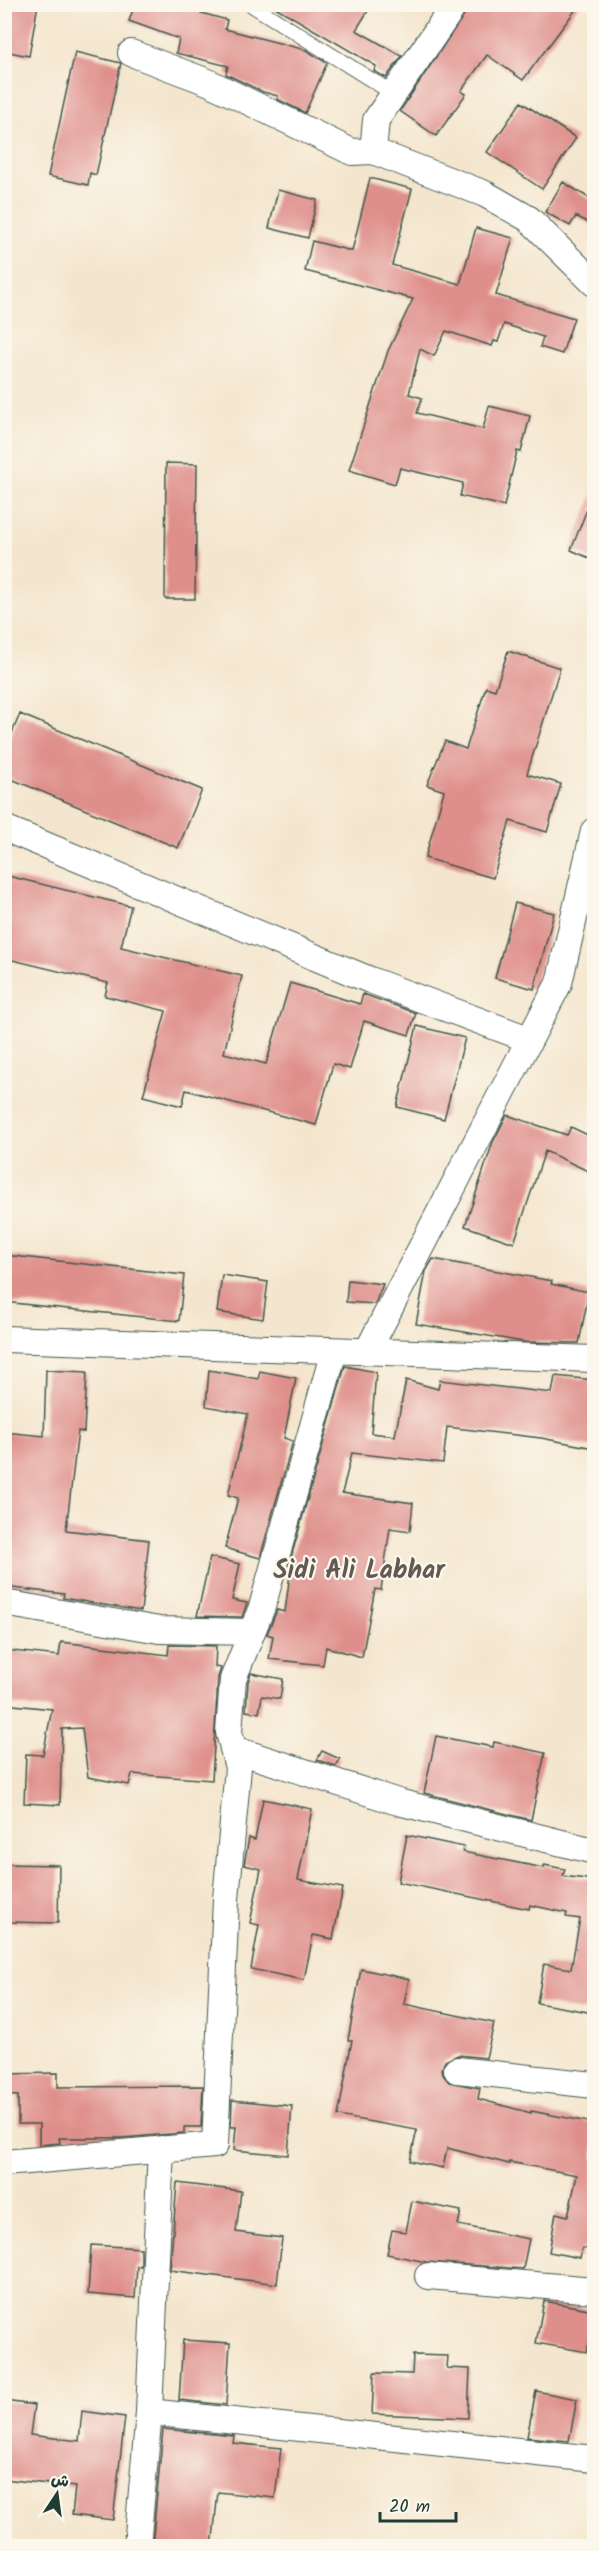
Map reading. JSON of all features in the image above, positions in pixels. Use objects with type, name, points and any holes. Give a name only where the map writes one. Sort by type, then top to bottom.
[{"type":"street","points":[[373,152],[376,120],[455,4]]},
{"type":"street","points":[[131,53],[208,82],[352,152],[373,152],[485,194],[530,219],[594,283]]},
{"type":"street","points":[[4,828],[370,980],[528,1039]]},
{"type":"street","points":[[367,1352],[559,983],[594,831]]},
{"type":"street","points":[[4,1339],[594,1359]]},
{"type":"street","points":[[4,2163],[215,2145],[226,1899],[241,1757],[229,1732],[233,1679],[262,1607],[334,1351]]},
{"type":"street","points":[[4,1603],[159,1630],[251,1632]]},
{"type":"street","points":[[241,1757],[398,1802],[594,1851]]},
{"type":"street","points":[[457,2070],[594,2085]]},
{"type":"street","points":[[137,2547],[149,2412],[161,2149]]},
{"type":"street","points":[[428,2276],[594,2290]]},
{"type":"street","points":[[149,2412],[594,2459]]},
{"type":"lane","points":[[250,4],[394,94]]},
{"type":"building","points":[[4,4],[38,4],[29,56],[4,51]]},
{"type":"building","points":[[135,4],[169,4],[227,20],[225,29],[306,50],[327,63],[305,113],[277,99],[278,96],[263,92],[226,74],[228,66],[176,53],[179,39],[129,21]]},
{"type":"building","points":[[270,4],[357,4],[368,11],[356,30],[402,56],[386,78],[374,71],[376,66]]},
{"type":"building","points":[[471,4],[580,4],[523,80],[487,55],[461,91],[466,94],[436,136],[400,111]]},
{"type":"building","points":[[75,52],[121,63],[96,175],[90,173],[88,185],[48,176]]},
{"type":"building","points":[[521,102],[576,138],[542,189],[487,152]]},
{"type":"building","points":[[370,178],[412,189],[392,265],[460,284],[476,228],[513,238],[496,295],[574,318],[562,354],[540,347],[543,337],[504,324],[498,342],[494,341],[492,346],[446,331],[434,356],[420,349],[409,394],[422,398],[417,413],[483,429],[489,406],[530,416],[521,452],[517,451],[504,506],[460,496],[463,483],[400,468],[395,484],[349,470],[388,351],[413,299],[305,271],[312,241],[352,251]]},
{"type":"building","points":[[563,182],[594,201],[594,226],[576,216],[570,226],[545,212]]},
{"type":"building","points":[[278,190],[317,200],[308,238],[269,228]]},
{"type":"building","points":[[166,463],[197,464],[195,599],[165,599]]},
{"type":"building","points":[[594,494],[594,560],[571,550]]},
{"type":"building","points":[[508,651],[560,668],[527,774],[561,784],[547,832],[510,821],[493,878],[425,858],[444,791],[427,785],[445,741],[466,749],[486,687],[495,690]]},
{"type":"building","points":[[20,714],[202,790],[178,848],[4,776],[4,752]]},
{"type":"building","points":[[4,875],[131,906],[121,947],[242,976],[224,1053],[266,1064],[290,983],[360,1004],[363,994],[416,1013],[409,1035],[364,1021],[350,1069],[333,1064],[316,1125],[186,1090],[182,1106],[143,1096],[166,1011],[105,996],[108,983],[4,958]]},
{"type":"building","points":[[515,903],[554,913],[534,989],[495,978]]},
{"type":"building","points":[[417,1026],[465,1038],[444,1119],[397,1107]]},
{"type":"building","points":[[507,1115],[567,1135],[571,1127],[594,1138],[594,1158],[588,1171],[545,1151],[514,1243],[465,1226],[493,1142]]},
{"type":"building","points":[[4,1255],[184,1275],[179,1321],[4,1302]]},
{"type":"building","points":[[433,1259],[552,1281],[551,1284],[589,1292],[579,1343],[524,1342],[416,1324],[426,1271]]},
{"type":"building","points":[[222,1275],[268,1282],[263,1319],[217,1312]]},
{"type":"building","points":[[348,1280],[383,1284],[375,1304],[346,1302]]},
{"type":"building","points":[[345,1366],[376,1372],[371,1433],[395,1436],[406,1380],[438,1389],[440,1380],[552,1393],[555,1376],[594,1380],[594,1448],[541,1438],[447,1427],[443,1463],[352,1453],[342,1493],[413,1503],[410,1531],[390,1528],[381,1590],[375,1589],[362,1657],[326,1647],[323,1665],[269,1659],[273,1636],[267,1634],[277,1610],[285,1612],[291,1566],[289,1565]]},
{"type":"building","points":[[46,1370],[87,1372],[84,1432],[78,1431],[66,1530],[149,1540],[141,1611],[63,1598],[64,1594],[4,1587],[4,1432],[44,1436]]},
{"type":"building","points":[[209,1370],[258,1379],[260,1371],[296,1378],[284,1438],[293,1441],[260,1558],[225,1548],[238,1498],[228,1495],[248,1414],[206,1406]]},
{"type":"building","points":[[210,1557],[240,1564],[232,1600],[247,1603],[242,1617],[197,1616]]},
{"type":"building","points":[[61,1642],[168,1655],[169,1645],[216,1646],[215,1667],[221,1668],[218,1678],[212,1780],[132,1774],[129,1785],[88,1777],[82,1728],[62,1729],[60,1805],[24,1803],[26,1754],[43,1755],[52,1709],[4,1704],[4,1650],[59,1656]]},
{"type":"building","points":[[251,1673],[283,1679],[280,1699],[262,1696],[259,1713],[246,1711],[248,1682]]},
{"type":"building","points":[[436,1736],[493,1747],[494,1742],[545,1753],[531,1820],[424,1793]]},
{"type":"building","points":[[322,1751],[340,1759],[336,1766],[317,1760]]},
{"type":"building","points":[[263,1799],[312,1809],[298,1880],[343,1888],[333,1939],[313,1935],[304,1980],[251,1969],[259,1925],[250,1923],[261,1869],[244,1865],[249,1838],[255,1840]]},
{"type":"building","points":[[407,1835],[464,1847],[463,1852],[544,1868],[544,1865],[565,1869],[563,1876],[594,1880],[594,2013],[537,2003],[544,1964],[571,1969],[580,1919],[566,1917],[567,1913],[530,1905],[529,1909],[398,1882]]},
{"type":"building","points":[[4,1864],[59,1865],[58,1923],[4,1922]]},
{"type":"building","points":[[361,1969],[409,1979],[404,2004],[494,2023],[486,2058],[458,2055],[445,2061],[442,2068],[443,2075],[449,2082],[480,2088],[478,2099],[531,2113],[531,2111],[594,2123],[594,2250],[582,2248],[580,2258],[549,2252],[556,2213],[568,2216],[577,2175],[509,2162],[509,2164],[447,2148],[443,2168],[410,2161],[417,2130],[338,2116],[352,2040],[348,2040]]},
{"type":"building","points":[[58,2073],[58,2087],[203,2086],[201,2127],[184,2127],[184,2133],[121,2138],[59,2138],[60,2143],[39,2145],[39,2124],[18,2124],[18,2096],[4,2095],[4,2074]]},
{"type":"building","points":[[232,2100],[292,2106],[288,2155],[234,2150],[236,2127],[231,2127]]},
{"type":"building","points":[[177,2183],[241,2191],[236,2232],[282,2238],[277,2284],[170,2270]]},
{"type":"building","points":[[412,2201],[461,2211],[458,2225],[529,2239],[523,2269],[426,2262],[387,2254],[392,2230],[406,2232]]},
{"type":"building","points":[[91,2245],[141,2248],[141,2266],[137,2266],[135,2298],[88,2294]]},
{"type":"building","points":[[544,2301],[594,2310],[594,2334],[591,2334],[587,2352],[536,2343]]},
{"type":"building","points":[[183,2340],[230,2343],[226,2405],[179,2400]]},
{"type":"building","points":[[413,2355],[448,2356],[447,2368],[470,2369],[468,2418],[372,2414],[374,2373],[412,2374]]},
{"type":"building","points":[[536,2391],[577,2399],[569,2441],[527,2437]]},
{"type":"building","points":[[4,2401],[34,2405],[30,2435],[79,2441],[82,2411],[125,2417],[113,2520],[72,2515],[75,2487],[4,2479]]},
{"type":"building","points":[[163,2429],[234,2436],[233,2443],[281,2448],[275,2498],[218,2492],[212,2547],[152,2547]]},
{"type":"district","name":"Sidi Ali Labhar","points":[[359,1571]]}]
